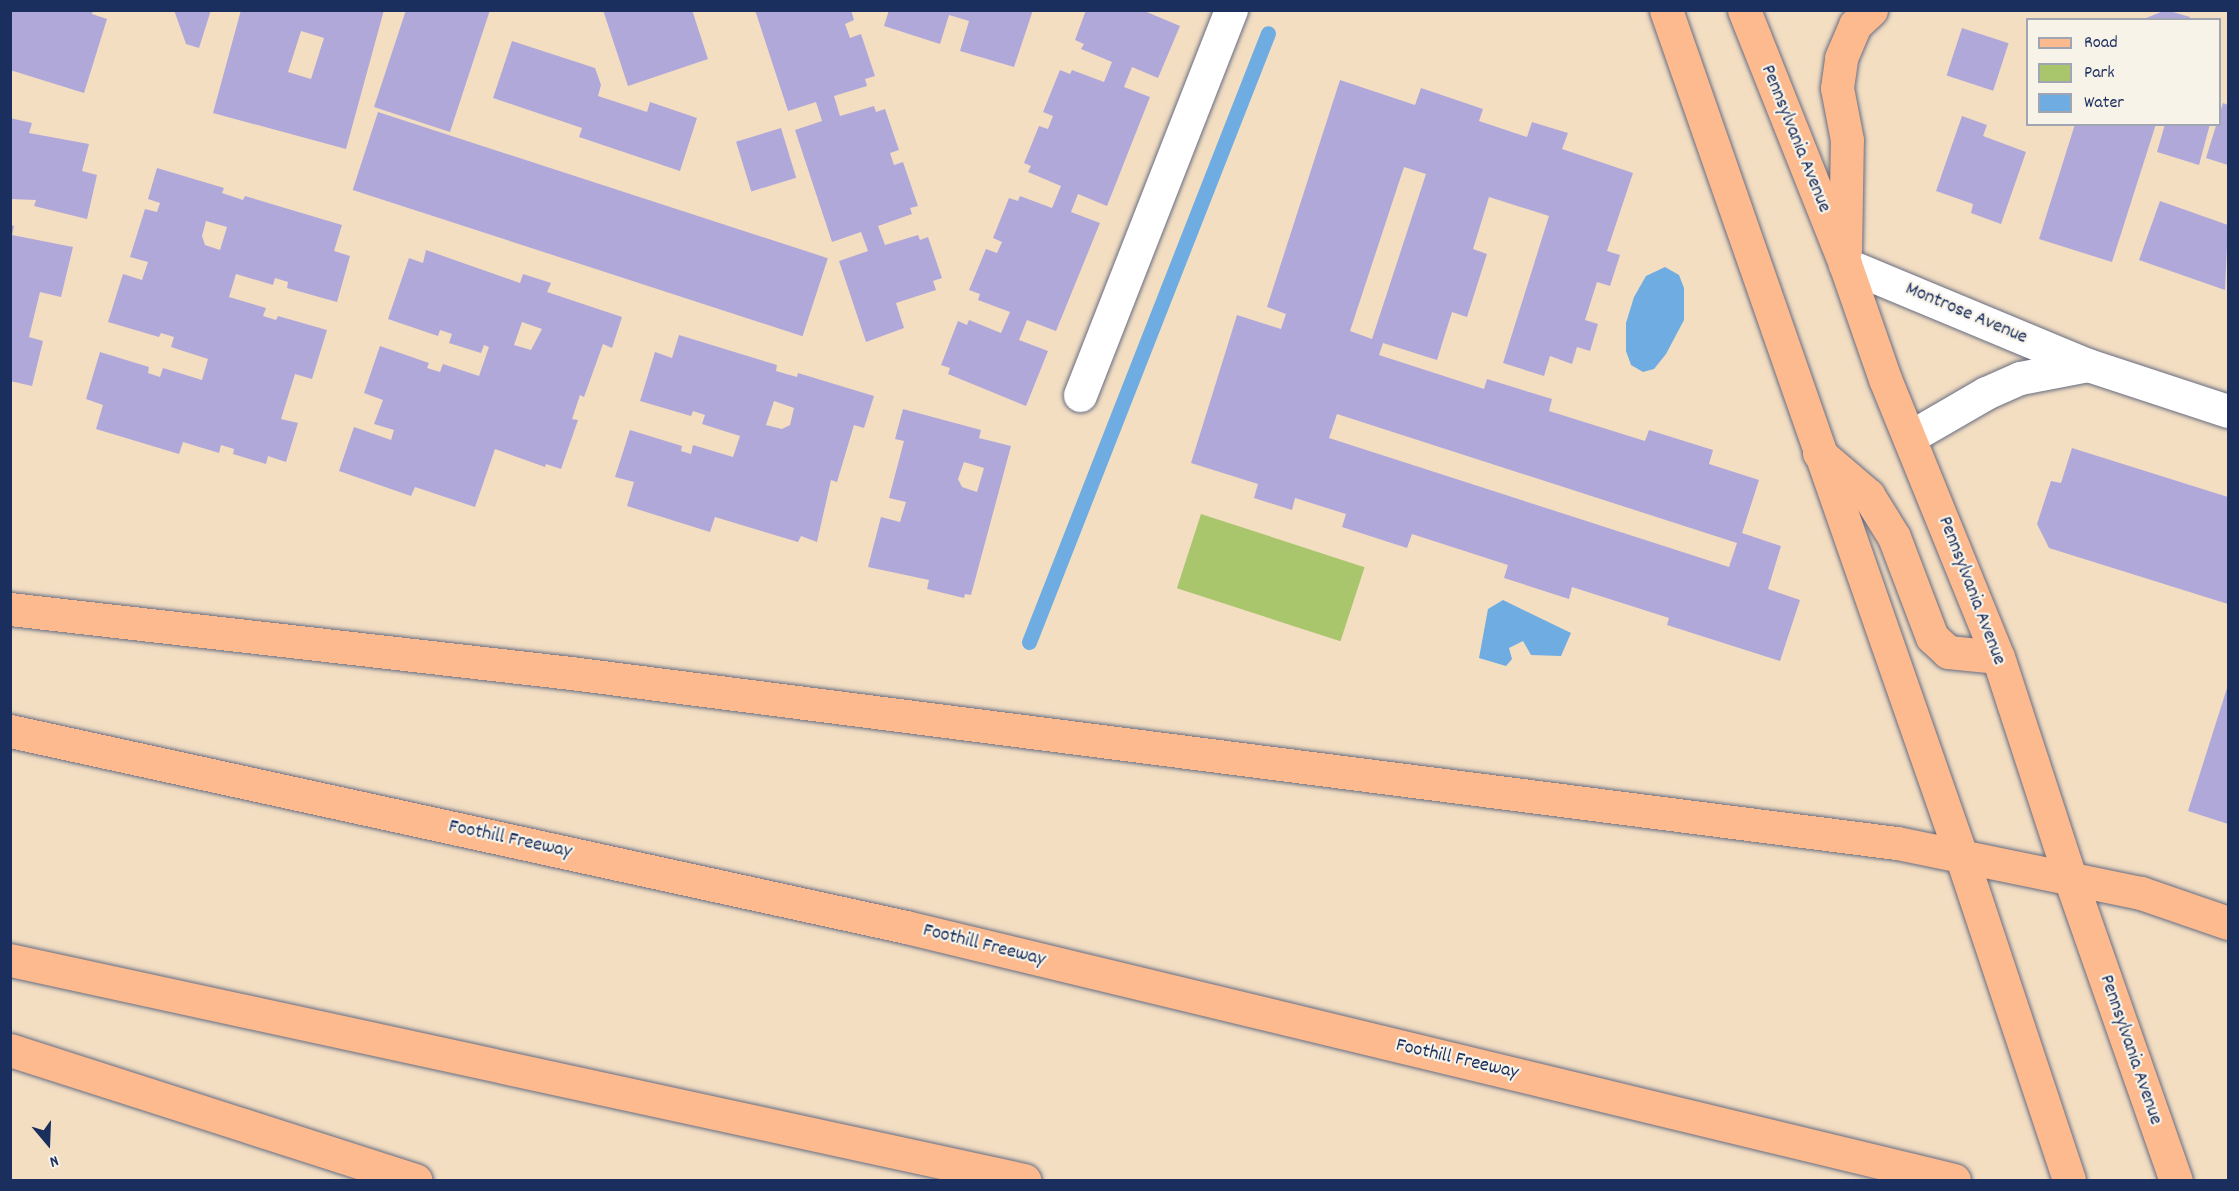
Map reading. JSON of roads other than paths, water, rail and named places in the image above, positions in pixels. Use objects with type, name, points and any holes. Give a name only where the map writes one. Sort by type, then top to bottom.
[{"type":"main road","points":[[1666,10],[1818,452],[1961,855],[2070,1180]]},
{"type":"main road","name":"Pennsylvania Avenue","points":[[1744,10],[1998,657],[2071,881],[2176,1180]]},
{"type":"main road","points":[[1845,264],[1847,140],[1837,88],[1841,58],[1854,25],[1871,10]]},
{"type":"main road","points":[[1818,452],[1868,495],[1879,512],[1894,537],[1932,637],[1948,652],[1998,657]]},
{"type":"main road","points":[[10,609],[571,673],[1873,840],[1961,855],[2071,881],[2141,893],[2229,923]]},
{"type":"main road","name":"Foothill Freeway","points":[[10,731],[906,927],[1908,1167],[1954,1180]]},
{"type":"main road","points":[[10,960],[1024,1180]]},
{"type":"main road","points":[[10,1050],[416,1180]]},
{"type":"street","points":[[1080,394],[1231,10]]},
{"type":"street","name":"Montrose Avenue","points":[[1845,264],[2088,365],[2229,411]]},
{"type":"street","name":"Montrose Avenue","points":[[1910,436],[1986,393],[2020,378],[2088,365]]},
{"type":"water","points":[[1665,267],[1679,275],[1684,288],[1684,320],[1666,354],[1654,369],[1643,372],[1631,365],[1626,351],[1626,323],[1634,297],[1646,276]]},
{"type":"water","points":[[1503,600],[1571,633],[1561,656],[1531,655],[1523,641],[1509,648],[1512,659],[1506,666],[1479,658],[1488,609]]},
{"type":"waterway","points":[[1029,642],[1268,33]]}]
